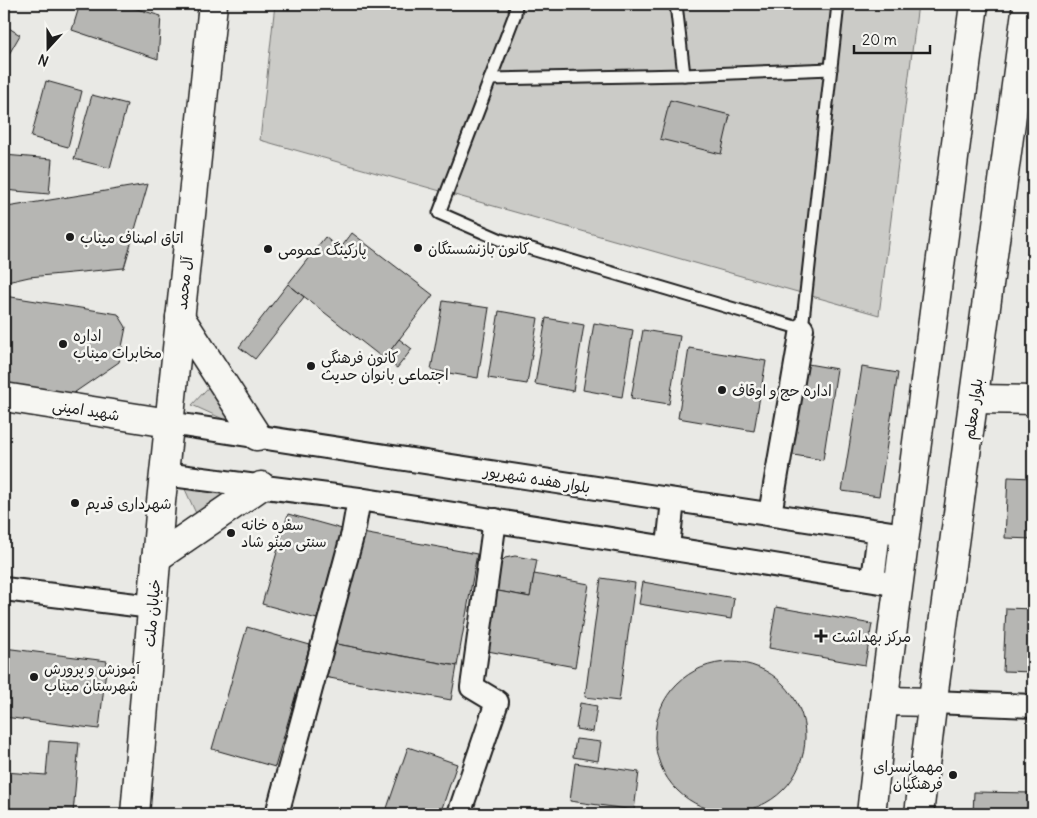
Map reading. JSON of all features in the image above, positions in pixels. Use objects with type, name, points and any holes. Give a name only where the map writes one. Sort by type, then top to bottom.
[{"type":"main road","name":"آل محمد","points":[[160,502],[213,4]]},
{"type":"main road","points":[[871,814],[884,701],[886,582],[905,535],[974,4]]},
{"type":"main road","name":"بلوار معلم","points":[[919,814],[1027,4]]},
{"type":"main road","points":[[180,317],[257,436]]},
{"type":"main road","name":"شهید امینی","points":[[4,397],[169,423]]},
{"type":"main road","points":[[974,398],[1033,400]]},
{"type":"main road","points":[[156,558],[261,486]]},
{"type":"main road","name":"خیابان ملت","points":[[135,814],[160,502]]},
{"type":"main road","points":[[884,701],[933,702]]},
{"type":"street","points":[[770,514],[802,329]]},
{"type":"street","name":"بلوار هفده شهریور","points":[[169,423],[905,535]]},
{"type":"street","points":[[164,474],[359,498],[886,582],[879,531]]},
{"type":"street","points":[[277,814],[352,533],[359,498]]},
{"type":"street","points":[[668,548],[673,500]]},
{"type":"street","points":[[459,814],[497,702],[472,686],[495,520]]},
{"type":"street","points":[[4,589],[152,606]]},
{"type":"street","points":[[933,702],[1033,706]]},
{"type":"lane","points":[[516,4],[515,14],[439,213],[501,240],[802,329],[838,4]]},
{"type":"lane","points":[[676,4],[684,75]]},
{"type":"lane","points":[[490,79],[684,75],[831,69]]},
{"type":"shaded area","points":[[275,4],[918,4],[879,315],[260,140]]},
{"type":"shaded area","points":[[216,379],[232,423],[192,405]]},
{"type":"shaded area","points":[[184,487],[230,489],[199,520]]},
{"type":"building","points":[[80,4],[120,4],[161,16],[158,59],[72,30]]},
{"type":"building","points":[[4,25],[20,35],[5,61],[4,60]]},
{"type":"building","points":[[46,81],[82,91],[68,147],[31,137]]},
{"type":"building","points":[[92,95],[127,104],[110,168],[74,159]]},
{"type":"building","points":[[670,100],[730,115],[721,154],[660,139]]},
{"type":"building","points":[[4,155],[52,159],[49,194],[4,190]]},
{"type":"building","name":"اتاق اصناف میناب","points":[[148,184],[124,268],[29,277],[7,282],[7,207]]},
{"type":"building","points":[[352,233],[433,295],[384,359],[288,284],[325,237],[340,249]]},
{"type":"building","points":[[288,284],[304,297],[255,359],[239,347]]},
{"type":"building","name":"اداره مخابرات میناب","points":[[5,296],[118,314],[126,327],[119,362],[65,399],[4,387]]},
{"type":"building","points":[[443,301],[489,308],[478,378],[431,370]]},
{"type":"building","points":[[499,311],[538,318],[527,384],[488,378]]},
{"type":"building","points":[[546,318],[584,325],[573,391],[535,384]]},
{"type":"building","points":[[594,323],[633,330],[622,397],[583,390]]},
{"type":"building","points":[[643,330],[680,336],[669,404],[631,398]]},
{"type":"building","points":[[399,339],[412,349],[397,368],[384,359]]},
{"type":"building","name":"اداره حج و اوقاف","points":[[689,348],[766,361],[754,431],[678,418]]},
{"type":"building","points":[[802,363],[837,369],[823,460],[788,454]]},
{"type":"building","points":[[862,367],[898,373],[879,496],[842,491]]},
{"type":"building","points":[[1008,477],[1033,478],[1033,539],[1005,538]]},
{"type":"building","points":[[288,514],[342,529],[317,619],[262,604]]},
{"type":"building","points":[[357,532],[477,554],[457,666],[331,643]]},
{"type":"building","points":[[515,556],[537,560],[530,597],[493,590],[499,564],[505,558]]},
{"type":"building","points":[[534,574],[589,584],[575,667],[482,650],[493,590],[530,597]]},
{"type":"building","points":[[601,578],[635,583],[619,701],[585,697]]},
{"type":"building","points":[[643,582],[734,598],[731,619],[639,604]]},
{"type":"building","name":"مرکز بهداشت","points":[[776,607],[872,624],[865,665],[769,648]]},
{"type":"building","points":[[1006,608],[1033,609],[1033,672],[1003,671]]},
{"type":"building","points":[[247,627],[310,645],[275,767],[212,749]]},
{"type":"building","points":[[331,643],[457,666],[451,700],[324,677]]},
{"type":"building","points":[[4,648],[107,661],[99,729],[4,717]]},
{"type":"building","points":[[730,662],[745,663],[759,668],[783,684],[799,708],[804,722],[804,752],[799,766],[783,790],[759,806],[745,811],[730,812],[715,811],[701,806],[677,790],[661,766],[656,752],[655,737],[656,722],[661,708],[677,684],[701,668],[715,663]]},
{"type":"building","points":[[580,703],[597,706],[593,732],[576,729]]},
{"type":"building","points":[[576,739],[601,742],[598,761],[573,757]]},
{"type":"building","points":[[49,741],[79,743],[73,814],[4,810],[4,772],[46,775]]},
{"type":"building","points":[[408,747],[457,764],[440,814],[385,814]]},
{"type":"building","points":[[575,763],[639,772],[634,810],[570,801]]},
{"type":"building","points":[[974,792],[1033,793],[1033,814],[973,814]]},
{"type":"building","points":[[193,811],[268,814],[193,814]]},
{"type":"place","name":"اتاق اصناف میناب","points":[[70,237]]},
{"type":"place","name":"کانون بازنشستگان","points":[[418,248]]},
{"type":"place","name":"پارکینگ عمومی","points":[[268,249]]},
{"type":"place","name":"اداره مخابرات میناب","points":[[63,344]]},
{"type":"place","name":"کانون فرهنگی اجتماعی بانوان حدیث","points":[[311,366]]},
{"type":"place","name":"اداره حج و اوقاف","points":[[722,390]]},
{"type":"place","name":"شهرداری قدیم","points":[[75,503]]},
{"type":"place","name":"سفره خانه سنتی مینُو شاد","points":[[231,533]]},
{"type":"place","name":"مرکز بهداشت","points":[[821,636]]},
{"type":"place","name":"آموزش و پرورش شهرستان میناب","points":[[34,677]]},
{"type":"place","name":"مهمانسرای فرهنگیان","points":[[953,775]]}]
